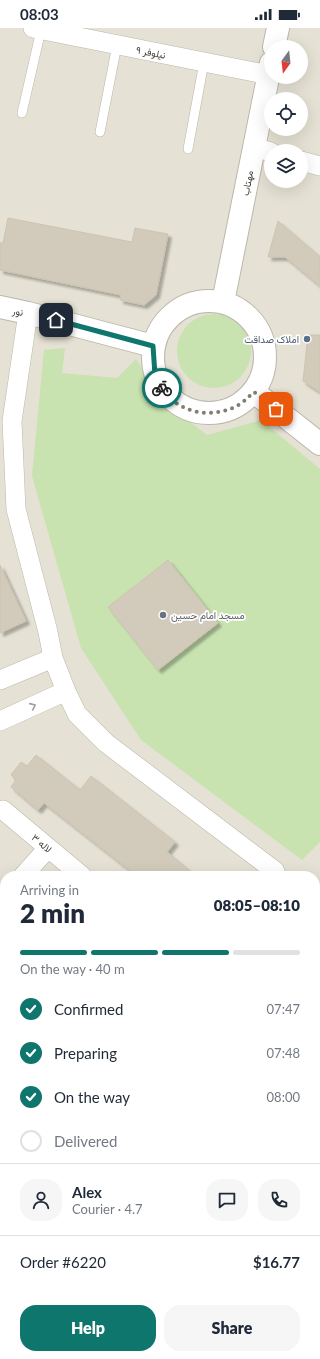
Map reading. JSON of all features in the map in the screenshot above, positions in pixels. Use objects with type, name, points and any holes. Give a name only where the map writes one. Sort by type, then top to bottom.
[{"type":"street","points":[[275,40],[278,28]]},
{"type":"street","name":"نیلوفر ۹","points":[[37,29],[204,62],[264,68]]},
{"type":"street","name":"مهتاب","points":[[223,302],[263,150],[269,84]]},
{"type":"street","points":[[308,163],[320,166]]},
{"type":"street","points":[[199,301],[223,302],[248,315],[258,330],[265,348],[264,370],[254,392],[240,404],[223,412],[200,413],[182,407],[165,393],[155,375],[153,346],[163,323],[179,308],[199,301]]},
{"type":"street","name":"نور","points":[[0,307],[153,346]]},
{"type":"street","points":[[28,313],[12,421],[16,509],[48,632],[53,658],[76,714],[106,743],[275,871]]},
{"type":"street","points":[[254,392],[320,444]]},
{"type":"street","points":[[0,680],[53,658]]},
{"type":"street","points":[[0,721],[66,691]]},
{"type":"street","name":"لاله ۳","points":[[3,810],[76,871]]},
{"type":"street","points":[[27,871],[48,848]]},
{"type":"lane","points":[[22,113],[37,29]]},
{"type":"lane","points":[[100,132],[117,45]]},
{"type":"lane","points":[[188,149],[204,62]]},
{"type":"shaded area","points":[[0,28],[320,28],[320,871],[0,871]]},
{"type":"green space","points":[[214,314],[235,320],[245,330],[251,351],[245,372],[235,382],[214,388],[193,382],[183,372],[177,351],[183,330],[193,320]]},
{"type":"green space","points":[[65,348],[62,373],[117,378],[136,359],[164,402],[207,435],[261,420],[320,469],[320,842],[302,860],[141,740],[81,648],[32,476],[44,350]]},
{"type":"building","points":[[8,218],[132,242],[135,228],[168,234],[156,295],[144,305],[120,300],[121,295],[0,270],[0,243],[3,243]]},
{"type":"building","points":[[278,221],[320,257],[320,286],[285,257],[268,257]]},
{"type":"building","points":[[308,335],[320,335],[320,392],[303,381]]},
{"type":"building","name":"مسجد امام‌ حسین","points":[[168,560],[218,623],[158,670],[108,607]]},
{"type":"building","points":[[0,565],[26,621],[0,633]]},
{"type":"building","points":[[36,755],[80,790],[91,776],[175,842],[167,852],[190,871],[131,871],[44,803],[38,810],[11,787],[16,780],[11,775],[21,762],[27,766]]},
{"type":"way so far","points":[[162,388],[165,393],[182,407],[200,413],[223,412],[240,404],[254,392],[276,409]]},
{"type":"place","name":"املاک صداقت","points":[[307,339]]},
{"type":"place","name":"مسجد امام‌ حسین","points":[[163,615]]},
{"type":"route","points":[[56,320],[153,346],[155,375],[162,388]]}]
